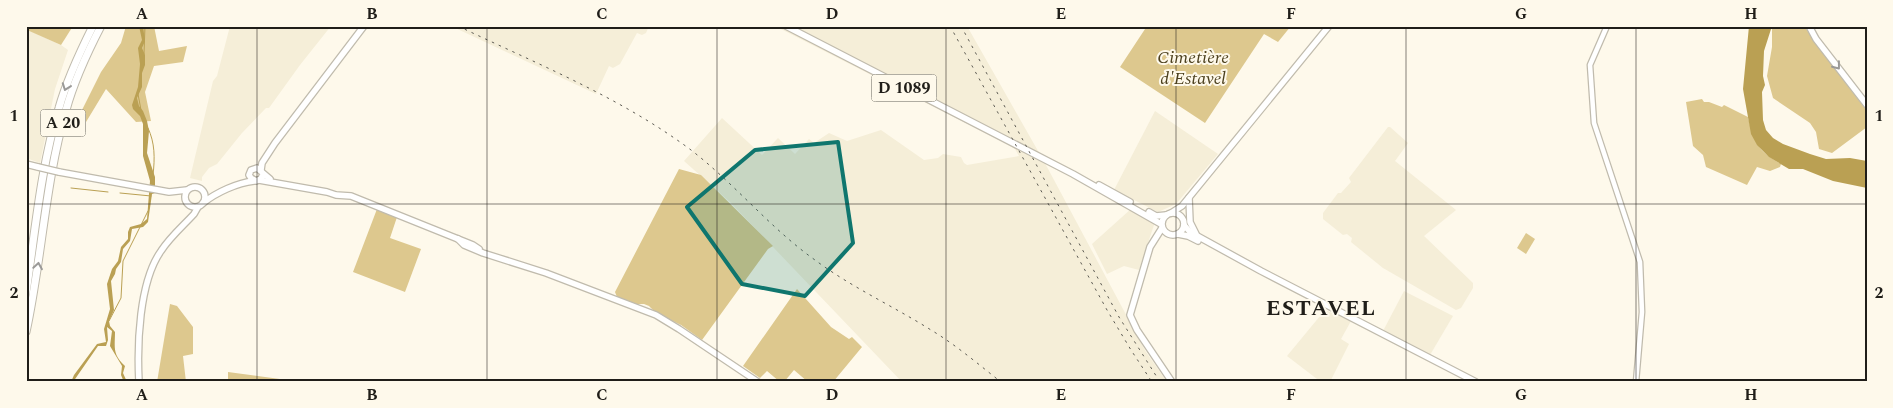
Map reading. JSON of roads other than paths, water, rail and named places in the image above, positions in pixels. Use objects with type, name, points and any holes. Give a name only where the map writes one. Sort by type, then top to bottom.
[{"type":"highway","name":"A 20","points":[[26,293],[54,126],[72,72],[93,26]]},
{"type":"highway","name":"A 20","points":[[26,332],[59,137],[78,75],[101,26]]},
{"type":"main road","points":[[259,176],[262,163],[275,143],[364,26]]},
{"type":"main road","name":"D 1089","points":[[786,26],[1082,180],[1162,226]]},
{"type":"main road","points":[[1172,382],[1137,330],[1130,315],[1152,244],[1169,214],[1182,206],[1329,26]]},
{"type":"main road","points":[[1809,26],[1816,39],[1867,105]]},
{"type":"main road","points":[[243,181],[275,143]]},
{"type":"main road","points":[[26,164],[59,172],[169,192],[187,190],[194,186],[203,191],[221,192]]},
{"type":"main road","points":[[251,170],[257,168],[259,176]]},
{"type":"main road","points":[[251,170],[250,177],[259,176],[372,201],[481,250],[521,262],[528,267],[656,315],[758,382]]},
{"type":"main road","points":[[169,192],[192,207],[200,205],[243,181],[259,176],[271,180],[330,189],[338,194]]},
{"type":"main road","name":"D 1089","points":[[1082,180],[1092,182],[1156,216],[1169,214]]},
{"type":"main road","points":[[186,223],[189,212],[184,195],[187,190]]},
{"type":"main road","points":[[139,382],[139,332],[150,271],[160,251],[200,205],[205,197],[203,191]]},
{"type":"main road","points":[[1188,197],[1190,222],[1200,237]]},
{"type":"main road","points":[[1178,234],[1183,222],[1182,206]]},
{"type":"main road","points":[[1169,214],[1178,214],[1188,230],[1261,271],[1476,382]]},
{"type":"main road","points":[[1162,226],[1165,233],[1171,236]]},
{"type":"main road","points":[[1152,244],[1178,234],[1188,236],[1253,270],[1261,271]]},
{"type":"street","points":[[1606,26],[1590,65],[1594,123],[1597,137],[1640,262],[1642,312],[1636,382]]},
{"type":"waterway","points":[[144,54],[145,26]]},
{"type":"waterway","points":[[138,94],[141,110]]},
{"type":"waterway","points":[[148,128],[154,151],[153,175]]},
{"type":"waterway","points":[[71,188],[108,192]]},
{"type":"waterway","points":[[120,193],[151,196]]},
{"type":"waterway","points":[[109,321],[121,298],[123,261],[148,211]]},
{"type":"railway","points":[[458,26],[578,82],[664,131],[707,163],[783,234],[815,260],[843,279],[940,336],[1001,382]]},
{"type":"railway","points":[[950,26],[1107,310],[1152,382]]},
{"type":"railway","points":[[961,26],[1119,317],[1160,382]]},
{"type":"district","name":"ESTAVEL","points":[[1321,308]]},
{"type":"park label","name":"Cimetière d'Estavel","points":[[1193,67]]}]
